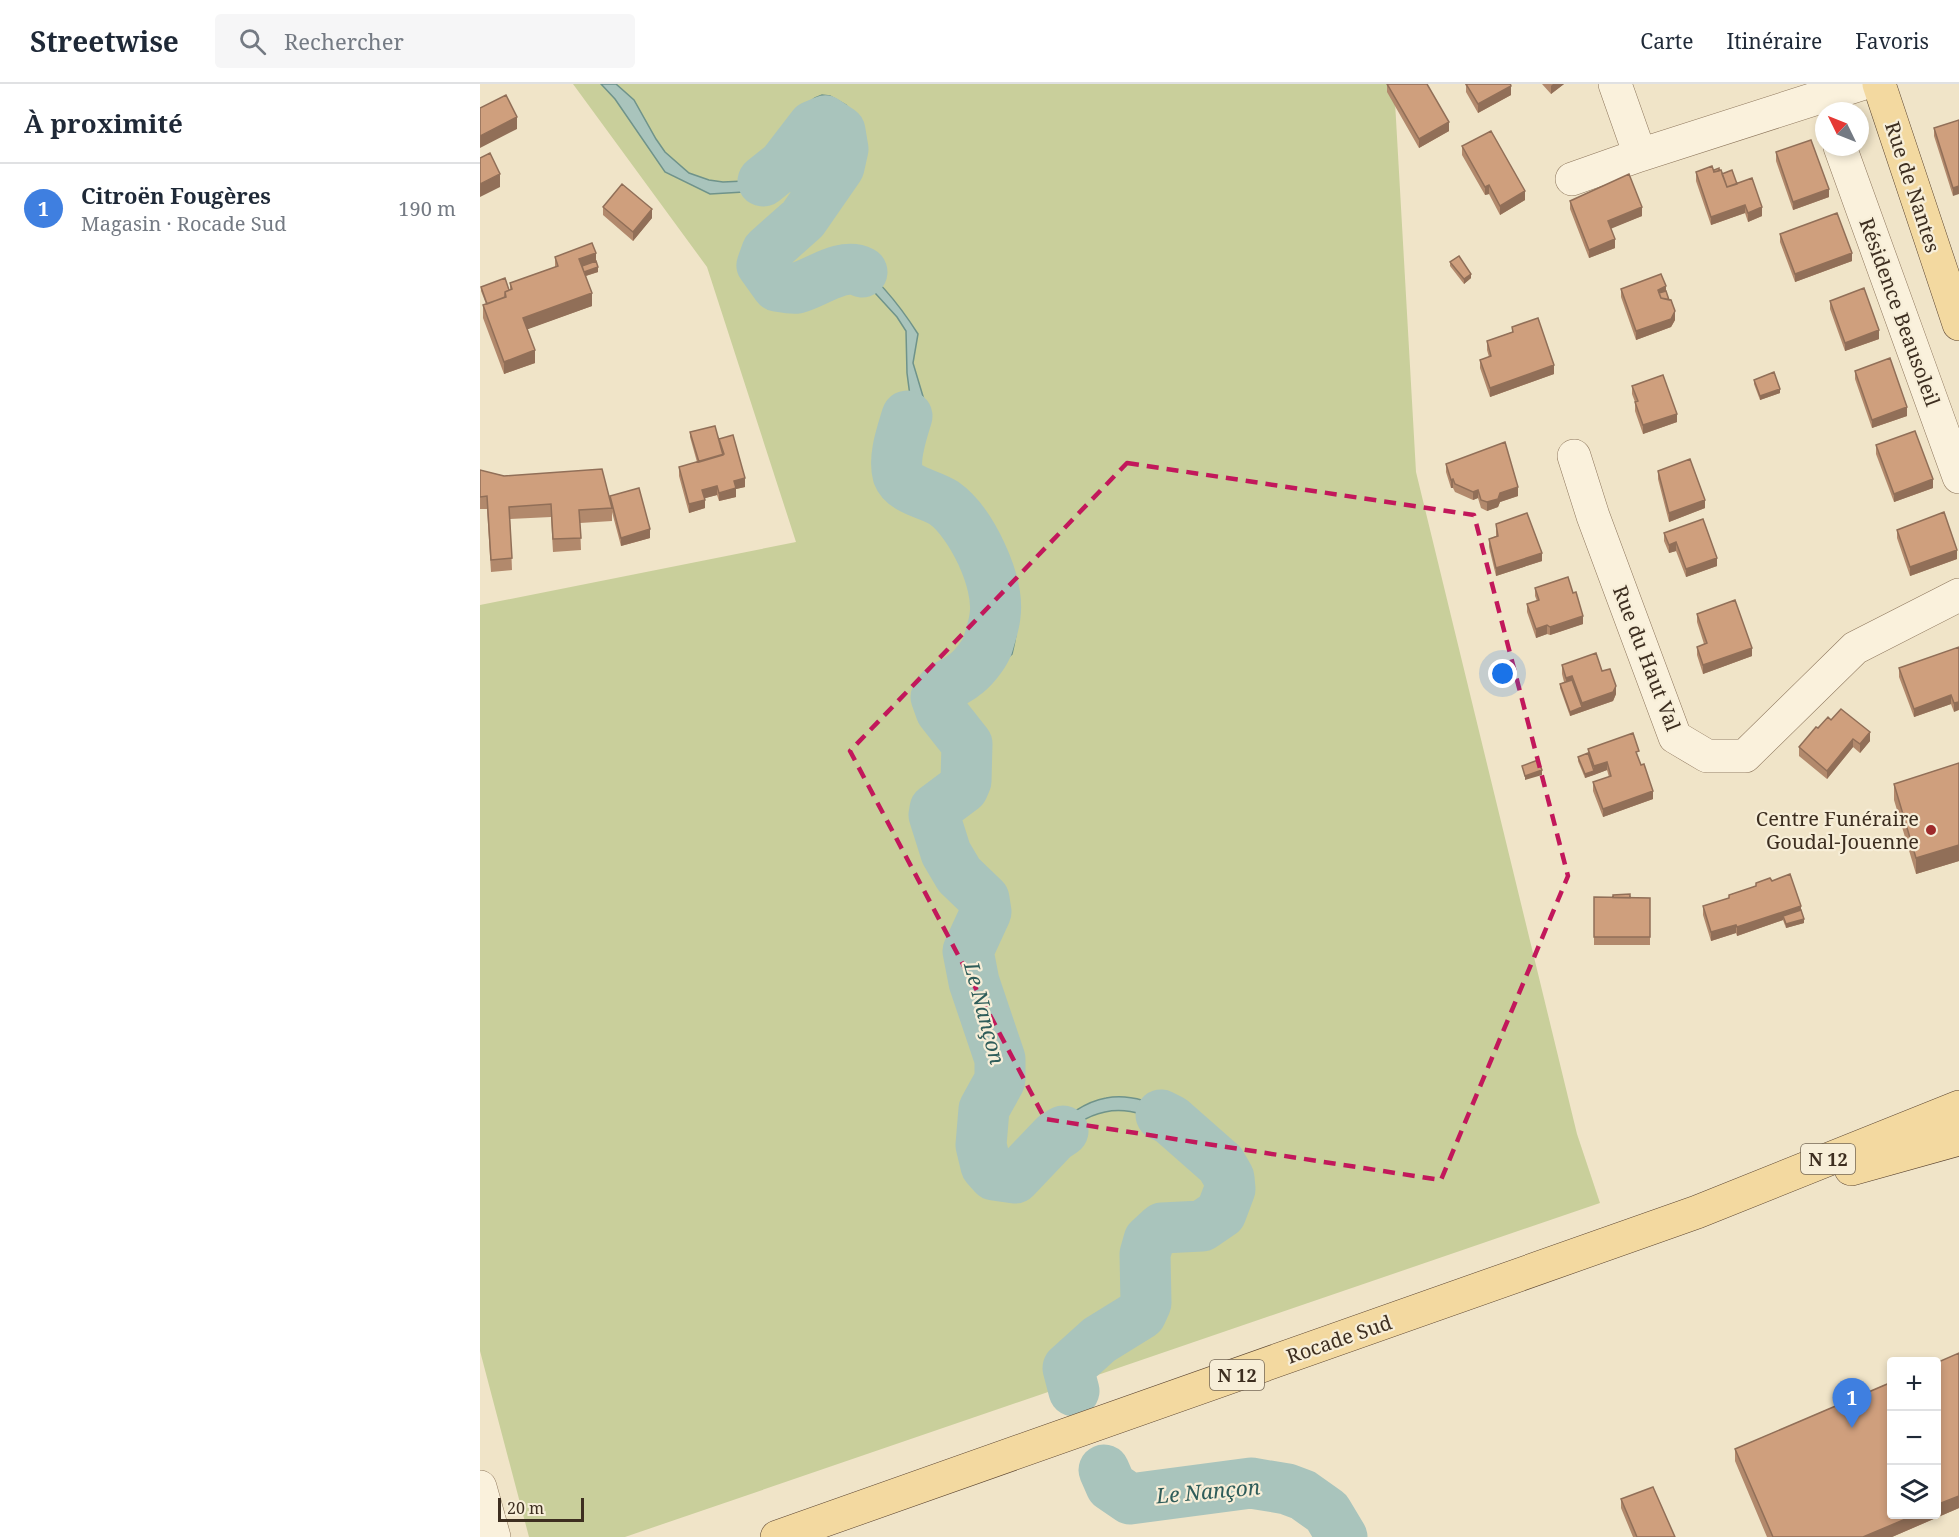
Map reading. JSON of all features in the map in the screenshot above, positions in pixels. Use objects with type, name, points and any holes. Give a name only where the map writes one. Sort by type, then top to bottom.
[{"type":"main road","name":"Rue de Nantes","points":[[1879,84],[1959,324]]},
{"type":"main road","name":"Rocade Sud","points":[[777,1537],[1697,1212],[1959,1107]]},
{"type":"main road","name":"Rocade Sud","points":[[1697,1212],[1959,1139]]},
{"type":"street","points":[[1615,84],[1640,155]]},
{"type":"street","points":[[1829,102],[1861,84]]},
{"type":"street","points":[[1572,179],[1640,155],[1815,107]]},
{"type":"street","name":"Résidence Beausoleil","points":[[1843,156],[1959,477]]},
{"type":"street","name":"Rue du Haut Val","points":[[1574,456],[1593,516],[1675,737],[1707,756],[1745,756],[1855,648],[1959,595]]},
{"type":"street","points":[[480,1487],[494,1537]]},
{"type":"highlighted area","points":[[1127,463],[1474,515],[1568,876],[1441,1180],[1045,1119],[850,751]]},
{"type":"green space","points":[[573,84],[1394,84],[1416,472],[1577,1134],[1600,1203],[625,1537],[529,1537],[480,1351],[480,605],[796,542],[707,267]]},
{"type":"water","points":[[601,84],[616,84],[634,100],[665,152],[689,173],[723,182],[744,181],[760,177],[776,168],[789,127],[803,107],[815,98],[822,95],[830,96],[846,105],[851,112],[856,154],[851,171],[823,222],[775,259],[767,276],[787,295],[832,260],[848,256],[886,291],[903,312],[918,334],[913,363],[925,403],[906,467],[905,486],[943,490],[954,495],[962,503],[992,550],[1009,586],[1017,612],[1012,654],[965,695],[942,705],[980,746],[972,803],[938,822],[959,868],[994,903],[990,925],[975,958],[974,971],[1015,1081],[990,1114],[986,1140],[991,1167],[994,1175],[1004,1180],[1013,1179],[1033,1149],[1065,1118],[1097,1100],[1121,1097],[1154,1104],[1199,1131],[1221,1154],[1211,1163],[1177,1134],[1160,1123],[1142,1115],[1124,1111],[1105,1112],[1086,1119],[1065,1133],[1046,1148],[1024,1177],[1015,1184],[1006,1187],[998,1185],[981,1175],[978,1117],[1002,1079],[968,977],[964,953],[986,912],[953,879],[928,816],[964,792],[962,745],[928,703],[944,689],[963,682],[987,653],[994,619],[991,594],[984,572],[973,548],[951,516],[898,491],[893,472],[910,396],[906,331],[897,317],[865,282],[852,274],[787,297],[773,297],[755,266],[810,217],[821,201],[842,162],[837,135],[821,129],[814,123],[782,170],[759,188],[744,192],[710,194],[665,172],[615,99]]},
{"type":"building","points":[[1387,84],[1427,84],[1449,122],[1419,139]]},
{"type":"building","points":[[1466,84],[1510,84],[1511,86],[1478,104]]},
{"type":"building","points":[[506,95],[517,117],[480,136],[480,108]]},
{"type":"building","points":[[1959,120],[1959,186],[1953,188],[1934,128]]},
{"type":"building","points":[[1491,131],[1525,191],[1500,206],[1489,185],[1485,187],[1462,146]]},
{"type":"building","points":[[1811,140],[1829,189],[1793,202],[1776,152]]},
{"type":"building","points":[[490,153],[500,174],[480,184],[480,158]]},
{"type":"building","points":[[1712,166],[1714,172],[1721,170],[1727,187],[1752,178],[1762,207],[1748,213],[1745,205],[1711,217],[1696,172]]},
{"type":"building","points":[[1732,170],[1737,184],[1727,187],[1722,174]]},
{"type":"building","points":[[1629,174],[1642,207],[1608,221],[1615,239],[1589,250],[1570,201]]},
{"type":"building","points":[[622,184],[652,209],[633,232],[603,207]]},
{"type":"building","points":[[1837,213],[1852,253],[1795,274],[1780,234]]},
{"type":"building","points":[[592,243],[596,253],[579,259],[592,293],[523,318],[535,350],[504,362],[483,305],[506,297],[505,292],[512,289],[510,283],[558,266],[555,257]]},
{"type":"building","points":[[1459,256],[1471,274],[1464,279],[1450,262]]},
{"type":"building","points":[[596,261],[598,267],[584,272],[582,266]]},
{"type":"building","points":[[1661,274],[1666,286],[1658,290],[1661,298],[1671,300],[1675,311],[1671,319],[1636,331],[1621,289]]},
{"type":"building","points":[[505,278],[509,290],[505,292],[505,297],[487,304],[481,287]]},
{"type":"building","points":[[1864,288],[1879,330],[1845,343],[1830,301]]},
{"type":"building","points":[[1666,291],[1669,300],[1661,298],[1659,293]]},
{"type":"building","points":[[1538,318],[1554,365],[1490,388],[1480,360],[1491,356],[1487,341],[1513,332],[1512,327]]},
{"type":"building","points":[[1890,358],[1907,407],[1872,420],[1855,371]]},
{"type":"building","points":[[1774,372],[1780,389],[1760,396],[1754,380]]},
{"type":"building","points":[[1663,375],[1677,414],[1643,425],[1632,386]]},
{"type":"building","points":[[715,426],[723,455],[699,462],[690,432]]},
{"type":"building","points":[[1915,431],[1933,479],[1894,494],[1876,445]]},
{"type":"building","points":[[733,435],[745,478],[734,481],[736,488],[719,493],[717,486],[702,490],[705,500],[689,504],[679,467],[724,454],[719,439]]},
{"type":"building","points":[[1505,442],[1518,487],[1500,493],[1498,499],[1487,502],[1481,500],[1478,490],[1473,492],[1455,484],[1453,479],[1451,480],[1446,464]]},
{"type":"building","points":[[1690,459],[1705,500],[1669,513],[1658,471]]},
{"type":"building","points":[[602,469],[612,508],[579,510],[581,538],[553,539],[551,504],[509,507],[512,558],[491,560],[487,496],[480,497],[480,470],[504,476]]},
{"type":"building","points":[[639,488],[650,529],[621,538],[610,496]]},
{"type":"building","points":[[1944,512],[1957,550],[1910,567],[1897,530]]},
{"type":"building","points":[[1527,513],[1542,553],[1496,568],[1489,539],[1498,536],[1496,524]]},
{"type":"building","points":[[1703,519],[1717,558],[1686,569],[1676,542],[1669,545],[1664,533]]},
{"type":"building","points":[[1568,577],[1573,593],[1576,592],[1583,616],[1550,627],[1547,625],[1536,629],[1527,604],[1539,600],[1535,588]]},
{"type":"building","points":[[1735,600],[1752,648],[1703,665],[1697,647],[1707,643],[1697,614]]},
{"type":"building","points":[[1959,647],[1959,702],[1954,703],[1951,695],[1914,709],[1899,668]]},
{"type":"building","points":[[1596,653],[1602,671],[1610,669],[1616,686],[1613,692],[1582,703],[1572,676],[1566,678],[1562,665]]},
{"type":"building","points":[[1572,680],[1582,707],[1570,712],[1560,684]]},
{"type":"building","points":[[1841,709],[1870,732],[1860,744],[1853,739],[1827,771],[1799,747],[1816,727],[1818,728],[1828,717],[1831,720]]},
{"type":"building","points":[[1633,733],[1639,751],[1636,752],[1641,765],[1644,764],[1653,791],[1603,809],[1593,782],[1611,776],[1607,762],[1594,766],[1588,749]]},
{"type":"building","points":[[1588,753],[1594,771],[1585,774],[1578,757]]},
{"type":"building","points":[[1538,760],[1542,770],[1525,776],[1522,766]]},
{"type":"building","name":"Centre Funéraire Goudal-Jouenne","points":[[1959,763],[1959,845],[1916,858],[1894,784]]},
{"type":"building","points":[[1790,874],[1801,906],[1737,927],[1736,925],[1711,932],[1703,906],[1729,898],[1729,895],[1756,886],[1756,883],[1770,878],[1772,881]]},
{"type":"building","points":[[1630,894],[1630,898],[1613,898],[1613,895]]},
{"type":"building","points":[[1594,897],[1650,898],[1650,937],[1594,937]]},
{"type":"building","points":[[1801,910],[1804,919],[1786,924],[1783,916]]},
{"type":"building","points":[[1959,1353],[1959,1496],[1941,1503],[1941,1411],[1941,1361]]},
{"type":"building","points":[[1887,1384],[1887,1519],[1906,1519],[1863,1537],[1773,1537],[1735,1449]]},
{"type":"building","points":[[1653,1487],[1675,1537],[1637,1537],[1621,1499]]},
{"type":"waterway","name":"Le Nançon","points":[[763,181],[783,165],[813,126],[825,121],[840,131],[843,149],[839,167],[803,219],[767,251],[762,265],[777,286],[790,288],[797,288],[838,271],[862,272]]},
{"type":"waterway","name":"Le Nançon","points":[[907,416],[897,453],[898,475],[912,489],[944,503],[964,524],[982,554],[993,587],[995,602],[993,628],[983,654],[970,670],[945,687],[936,697],[941,711],[967,744],[966,781],[963,788],[935,809],[934,815],[946,853],[959,875],[984,899],[986,912],[968,951],[974,982],[1000,1059],[1000,1080],[984,1109],[981,1145],[986,1166],[994,1175],[1015,1178],[1054,1137],[1063,1131]]},
{"type":"waterway","name":"Le Nançon","points":[[1074,1391],[1068,1368],[1099,1340],[1141,1314],[1146,1303],[1145,1254],[1149,1240],[1162,1228],[1202,1226],[1221,1213],[1230,1189],[1229,1178],[1221,1164],[1171,1120],[1161,1115]]},
{"type":"waterway","name":"Le Nançon","points":[[1104,1470],[1111,1486],[1130,1499],[1251,1483],[1287,1489],[1303,1495],[1327,1512],[1342,1537]]},
{"type":"place","name":"Centre Funéraire Goudal-Jouenne","points":[[1931,830]]},
{"type":"place","name":"Citroën Fougères","points":[[1852,1428]]}]
